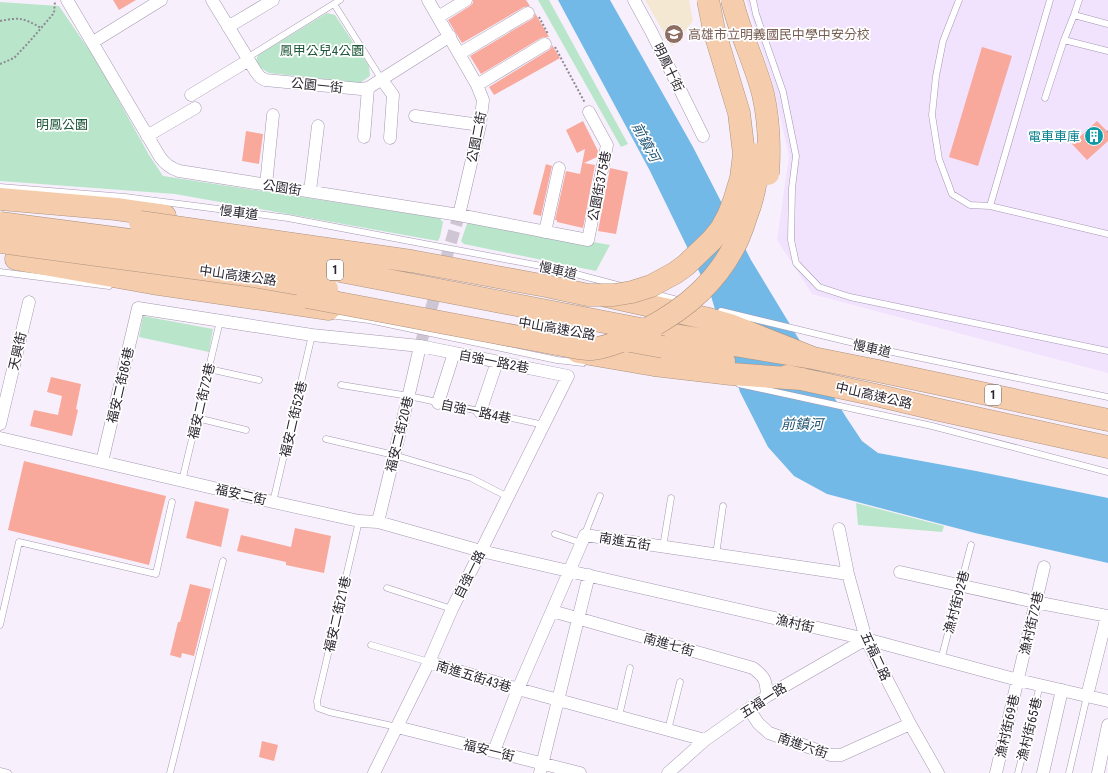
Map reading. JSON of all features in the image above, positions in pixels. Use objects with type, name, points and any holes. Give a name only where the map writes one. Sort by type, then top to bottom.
[{"type":"highway","points":[[579,293],[618,289],[636,283],[667,268],[693,245],[709,221],[718,202],[725,178],[730,145],[721,88],[700,13],[699,0]]},
{"type":"highway","points":[[0,208],[140,222],[411,261],[588,295],[614,295],[632,292],[651,286],[686,265],[696,257],[712,240],[728,216],[741,178],[744,159],[744,145],[739,113],[714,30],[708,0]]},
{"type":"highway","points":[[590,357],[662,321],[681,308],[702,290],[718,272],[731,253],[746,218],[754,194],[757,168],[756,127],[753,112],[719,0]]},
{"type":"highway","points":[[590,357],[652,337],[696,309],[729,274],[740,259],[751,236],[766,193],[769,162],[769,127],[762,93],[732,0]]},
{"type":"highway","points":[[0,199],[116,209],[266,229],[425,255],[539,279],[607,296],[706,311],[730,325],[813,358]]},
{"type":"highway","name":"中山高速公路","points":[[0,223],[283,260],[660,332],[813,358],[1104,419]]},
{"type":"highway","name":"中山高速公路","points":[[0,242],[254,276],[663,347],[802,379],[878,405],[935,409],[1107,447]]},
{"type":"highway","points":[[5,263],[64,262],[197,278],[578,348],[590,357]]},
{"type":"highway","points":[[5,263],[436,325],[562,350],[730,378],[802,379]]},
{"type":"street","name":"公園街","points":[[67,0],[164,164],[172,169],[459,215],[588,240]]},
{"type":"street","points":[[93,42],[161,0]]},
{"type":"street","name":"公園一街","points":[[212,0],[248,59],[260,77],[265,80],[361,89],[368,88]]},
{"type":"street","points":[[228,27],[273,0]]},
{"type":"street","name":"公園二街","points":[[428,0],[477,85],[483,100],[480,125],[459,215]]},
{"type":"street","points":[[438,17],[466,0]]},
{"type":"street","name":"明鳳十街","points":[[634,0],[652,31],[703,136]]},
{"type":"street","points":[[459,54],[532,13]]},
{"type":"street","points":[[364,137],[368,88],[450,36]]},
{"type":"street","points":[[477,85],[548,40]]},
{"type":"street","points":[[191,95],[248,59]]},
{"type":"street","points":[[382,80],[393,95],[390,138]]},
{"type":"street","points":[[148,136],[195,108]]},
{"type":"street","name":"公園街375巷","points":[[588,240],[607,145],[589,112]]},
{"type":"street","points":[[266,185],[273,115]]},
{"type":"street","points":[[415,116],[480,125]]},
{"type":"street","points":[[310,192],[318,126]]},
{"type":"street","points":[[545,232],[559,168]]},
{"type":"street","name":"天興街","points":[[0,424],[29,302]]},
{"type":"street","name":"自強一路2巷","points":[[138,308],[312,335],[420,346],[568,376]]},
{"type":"street","name":"福安二街86巷","points":[[102,462],[138,308]]},
{"type":"street","name":"福安二街20巷","points":[[378,522],[420,346]]},
{"type":"street","points":[[438,403],[454,353]]},
{"type":"street","points":[[480,412],[497,362]]},
{"type":"street","name":"自強一路","points":[[374,773],[429,662],[452,609],[568,376]]},
{"type":"street","name":"福安二街","points":[[0,438],[273,502],[359,521],[378,522],[481,550]]},
{"type":"street","name":"五福二路","points":[[839,529],[848,574],[866,639],[910,724],[938,773]]},
{"type":"street","name":"南進五街","points":[[494,751],[518,689],[584,535],[848,574]]},
{"type":"street","name":"漁村街","points":[[481,550],[866,639],[1018,680],[1108,701]]},
{"type":"street","name":"漁村街72巷","points":[[1018,680],[1044,567]]},
{"type":"street","points":[[900,572],[1035,602],[1108,616],[1087,696]]},
{"type":"street","points":[[541,768],[589,575]]},
{"type":"street","name":"南進七街","points":[[552,611],[578,617],[754,668],[762,674],[766,682],[767,696]]},
{"type":"street","name":"五福一路","points":[[668,773],[705,740],[767,696],[866,639]]},
{"type":"street","name":"南進五街43巷","points":[[429,662],[518,689]]},
{"type":"street","name":"漁村街69巷","points":[[996,773],[1018,680]]},
{"type":"street","points":[[518,689],[705,740]]},
{"type":"street","points":[[1043,773],[1062,690]]},
{"type":"street","name":"南進六街","points":[[749,709],[758,724],[769,733],[831,755],[841,755],[910,724]]},
{"type":"street","points":[[1098,773],[1108,726]]},
{"type":"street","name":"福安一街","points":[[397,727],[494,751],[541,768],[580,773]]},
{"type":"lane","points":[[248,59],[340,0]]},
{"type":"lane","points":[[753,0],[756,14],[783,92],[796,156],[792,188],[791,240],[796,263],[819,287],[850,297],[1108,351]]},
{"type":"lane","points":[[959,0],[943,40],[936,76],[932,115],[939,159],[952,194],[970,205],[990,206],[1108,234]]},
{"type":"lane","points":[[990,206],[1050,0]]},
{"type":"lane","points":[[1045,98],[1079,0]]},
{"type":"lane","points":[[334,4],[382,80]]},
{"type":"lane","points":[[1074,15],[1108,24]]},
{"type":"lane","points":[[1064,40],[1108,51]]},
{"type":"lane","name":"慢車道","points":[[0,187],[125,197],[288,218],[557,269],[706,311],[883,350],[1108,396]]},
{"type":"lane","points":[[5,263],[118,287]]},
{"type":"lane","points":[[306,312],[369,320],[557,360],[590,357]]},
{"type":"lane","name":"福安二街72巷","points":[[182,481],[220,321]]},
{"type":"lane","name":"福安二街52巷","points":[[273,502],[312,335]]},
{"type":"lane","points":[[209,369],[259,380]]},
{"type":"lane","points":[[730,378],[878,405],[932,426],[1108,472]]},
{"type":"lane","name":"自強一路4巷","points":[[341,385],[409,396],[544,425]]},
{"type":"lane","points":[[197,418],[246,430]]},
{"type":"lane","points":[[326,439],[394,455],[472,478],[508,497]]},
{"type":"lane","points":[[555,534],[582,541],[600,496]]},
{"type":"lane","points":[[663,547],[671,498]]},
{"type":"lane","points":[[0,625],[19,542],[156,574],[172,502]]},
{"type":"lane","points":[[716,555],[723,506]]},
{"type":"lane","name":"福安二街21巷","points":[[359,521],[317,701],[318,708],[329,712],[397,727]]},
{"type":"lane","name":"漁村街92巷","points":[[941,660],[971,545]]},
{"type":"lane","points":[[170,773],[223,561]]},
{"type":"lane","points":[[387,588],[452,609]]},
{"type":"lane","points":[[372,645],[429,662]]},
{"type":"lane","points":[[619,716],[630,668]]},
{"type":"lane","points":[[668,730],[680,682]]},
{"type":"lane","name":"漁村街65巷","points":[[1018,773],[1040,685]]},
{"type":"lane","points":[[1069,773],[1087,696]]},
{"type":"lane","points":[[0,771],[8,773]]},
{"type":"path","points":[[0,64],[14,58],[30,41],[54,13],[56,0]]},
{"type":"path","points":[[532,13],[589,112]]},
{"type":"path","points":[[0,22],[14,18],[27,20],[41,28]]},
{"type":"shaded area","name":"高雄市立明義國民中學中安分校","points":[[645,0],[689,0],[693,21],[672,47]]},
{"type":"shaded area","points":[[746,0],[1108,0],[1108,373],[812,294],[777,240],[789,156],[772,81]]},
{"type":"green space","points":[[538,0],[549,0],[628,144],[621,147]]},
{"type":"green space","name":"明鳳公園","points":[[0,2],[59,6],[98,63],[149,155],[163,176],[439,218],[443,222],[438,241],[175,194],[0,181]]},
{"type":"green space","name":"鳳甲公兒4公園","points":[[327,13],[335,15],[369,66],[370,76],[360,83],[269,73],[261,68],[256,61],[258,55]]},
{"type":"green space","points":[[472,220],[610,245],[596,271],[464,244],[461,241],[468,221]]},
{"type":"green space","points":[[143,316],[213,329],[209,352],[139,337]]},
{"type":"green space","points":[[856,503],[944,526],[942,532],[858,525]]},
{"type":"water","name":"前鎮河","points":[[558,0],[610,0],[693,147],[751,260],[862,441],[878,453],[1108,498],[1108,563],[975,533],[827,494],[794,476],[768,447],[740,392],[711,296],[650,171]]},
{"type":"building","points":[[113,0],[136,0],[119,10]]},
{"type":"building","points":[[473,0],[526,0],[530,6],[524,7],[462,43],[448,20],[470,6],[473,3]]},
{"type":"building","points":[[535,13],[549,37],[541,38],[481,74],[470,56],[532,19]]},
{"type":"building","points":[[552,45],[560,58],[494,95],[489,87],[549,50]]},
{"type":"building","points":[[982,47],[1012,56],[978,166],[949,157]]},
{"type":"building","points":[[583,121],[598,151],[597,157],[584,163],[595,165],[583,228],[557,222],[557,220],[555,220],[566,171],[580,174],[585,149],[577,153],[566,130]]},
{"type":"building","name":"電車車庫","points":[[1097,121],[1108,132],[1108,141],[1087,160],[1072,144]]},
{"type":"building","points":[[246,131],[263,134],[259,164],[242,161]]},
{"type":"building","points":[[546,164],[552,166],[541,216],[533,214]]},
{"type":"building","points":[[610,168],[628,172],[616,234],[598,231]]},
{"type":"building","points":[[51,377],[81,384],[76,409],[78,410],[72,436],[30,426],[34,410],[58,415],[62,396],[47,392]]},
{"type":"building","points":[[24,461],[166,496],[149,565],[8,530]]},
{"type":"building","points":[[195,501],[229,509],[221,547],[186,538]]},
{"type":"building","points":[[295,528],[331,536],[324,573],[286,565],[286,562],[237,551],[241,535],[291,547]]},
{"type":"building","points":[[190,584],[211,589],[194,656],[182,653],[181,658],[170,655],[178,622],[180,622]]},
{"type":"building","points":[[262,741],[278,745],[274,761],[259,757]]},
{"type":"tunnel","points":[[420,346],[459,215]]},
{"type":"place","name":"高雄市立明義國民中學中安分校","points":[[674,34]]},
{"type":"place","name":"電車車庫","points":[[1094,136]]}]
